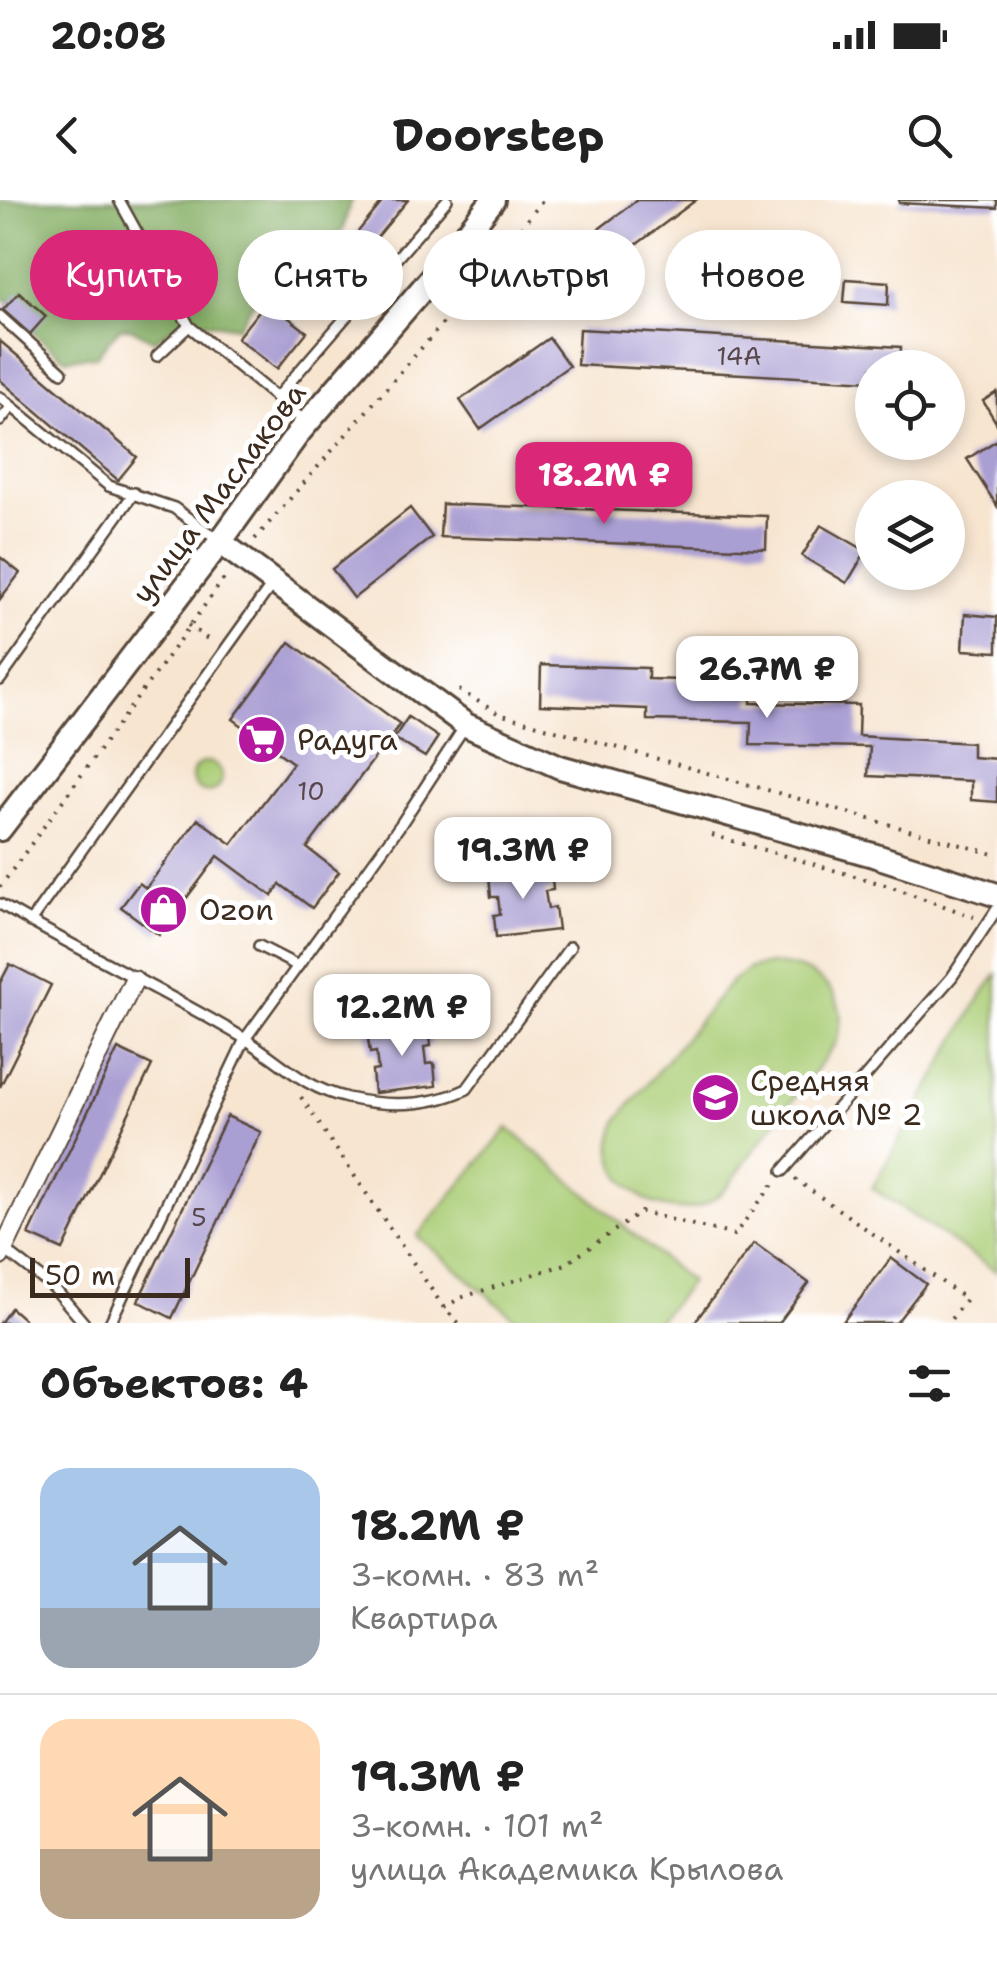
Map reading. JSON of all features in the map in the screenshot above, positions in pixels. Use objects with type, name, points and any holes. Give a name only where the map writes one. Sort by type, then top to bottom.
[{"type":"street","name":"улица Маслакова","points":[[1,826],[307,423],[493,200]]},
{"type":"street","points":[[220,542],[466,724],[560,767],[874,855],[997,895]]},
{"type":"street","points":[[2,1253],[134,980]]},
{"type":"lane","points":[[119,200],[189,326],[307,423]]},
{"type":"lane","points":[[276,398],[447,200]]},
{"type":"lane","points":[[0,316],[62,372]]},
{"type":"lane","points":[[157,356],[189,326]]},
{"type":"lane","points":[[0,397],[109,486],[174,508],[220,542]]},
{"type":"lane","points":[[0,421],[12,406]]},
{"type":"lane","points":[[0,680],[134,493]]},
{"type":"lane","points":[[30,922],[274,581]]},
{"type":"lane","points":[[110,1323],[244,1039],[401,824],[466,724]]},
{"type":"lane","points":[[0,904],[244,1039],[297,1078],[344,1097],[396,1105],[448,1098],[467,1089],[570,947]]},
{"type":"lane","points":[[784,1171],[952,976],[997,909]]},
{"type":"lane","points":[[259,946],[298,966]]},
{"type":"lane","points":[[2,1253],[54,1288],[84,1323]]},
{"type":"path","points":[[254,540],[459,305],[542,200]]},
{"type":"path","points":[[188,626],[208,638]]},
{"type":"path","points":[[454,687],[499,714],[997,855]]},
{"type":"path","points":[[297,1078],[299,1094],[444,1308],[459,1323]]},
{"type":"path","points":[[444,1308],[460,1298],[566,1264],[640,1212],[734,1234],[784,1171],[966,1298],[948,1323]]},
{"type":"green space","points":[[0,200],[354,200],[350,202],[343,230],[238,230],[238,320],[242,320],[238,327],[185,323],[155,341],[130,328],[120,328],[96,356],[65,359],[34,334],[16,307],[0,296]]},
{"type":"green space","points":[[207,762],[218,766],[222,777],[218,788],[207,792],[196,788],[192,777],[196,766]]},
{"type":"green space","points":[[769,964],[802,970],[828,987],[840,1013],[834,1046],[720,1194],[695,1207],[675,1209],[655,1204],[622,1178],[614,1160],[612,1140],[619,1118],[731,982],[750,968]]},
{"type":"green space","points":[[997,974],[997,1272],[872,1188]]},
{"type":"green space","points":[[508,1128],[690,1282],[656,1323],[521,1323],[417,1236]]},
{"type":"building","points":[[384,200],[408,200],[383,230],[359,230]]},
{"type":"building","points":[[637,200],[696,200],[645,238],[645,230],[597,230]]},
{"type":"building","points":[[997,200],[997,208],[899,203]]},
{"type":"building","points":[[846,279],[889,282],[888,305],[844,302]]},
{"type":"building","points":[[19,292],[30,302],[30,320],[42,320],[30,334],[3,310]]},
{"type":"building","points":[[252,320],[292,320],[307,332],[277,369],[237,338]]},
{"type":"building","points":[[579,329],[901,347],[855,350],[855,380],[577,365]]},
{"type":"building","points":[[549,338],[569,366],[480,429],[460,400]]},
{"type":"building","points":[[0,341],[137,457],[118,480],[0,380]]},
{"type":"building","points":[[997,392],[997,424],[983,401]]},
{"type":"building","points":[[997,440],[997,506],[967,459]]},
{"type":"building","points":[[442,504],[767,516],[766,549],[440,537]]},
{"type":"building","points":[[410,508],[432,537],[354,598],[332,569]]},
{"type":"building","points":[[821,525],[855,545],[855,570],[847,583],[802,556]]},
{"type":"building","points":[[0,557],[20,573],[0,599]]},
{"type":"building","points":[[965,614],[997,617],[997,652],[963,650]]},
{"type":"building","points":[[290,642],[400,724],[307,848],[339,872],[312,908],[280,884],[272,896],[218,856],[159,935],[121,907],[139,883],[146,888],[198,819],[232,844],[293,763],[233,719]]},
{"type":"building","points":[[541,665],[648,668],[648,679],[752,682],[751,703],[859,705],[858,736],[972,743],[972,757],[997,759],[997,802],[971,800],[971,781],[868,776],[870,747],[750,745],[751,722],[647,720],[647,709],[540,705]]},
{"type":"building","points":[[408,717],[438,737],[425,757],[394,738]]},
{"type":"building","points":[[551,868],[553,890],[545,891],[548,909],[555,907],[558,930],[496,937],[494,915],[500,914],[498,897],[491,897],[489,875]]},
{"type":"building","points":[[10,964],[51,985],[0,1087],[0,983]]},
{"type":"building","points":[[429,1024],[431,1046],[424,1047],[426,1064],[434,1063],[436,1086],[374,1093],[372,1071],[378,1070],[376,1052],[370,1053],[367,1031]]},
{"type":"building","points":[[118,1049],[152,1065],[63,1250],[29,1235]]},
{"type":"building","points":[[227,1116],[261,1132],[172,1318],[138,1301]]},
{"type":"building","points":[[754,1243],[809,1283],[779,1323],[694,1323]]},
{"type":"building","points":[[891,1258],[926,1284],[896,1323],[842,1323]]},
{"type":"building","points":[[11,1308],[28,1323],[0,1323]]},
{"type":"place","name":"Радуга","points":[[262,740]]},
{"type":"place","name":"Ozon","points":[[164,910]]},
{"type":"place","name":"Средняя школа № 2","points":[[715,1098]]}]
